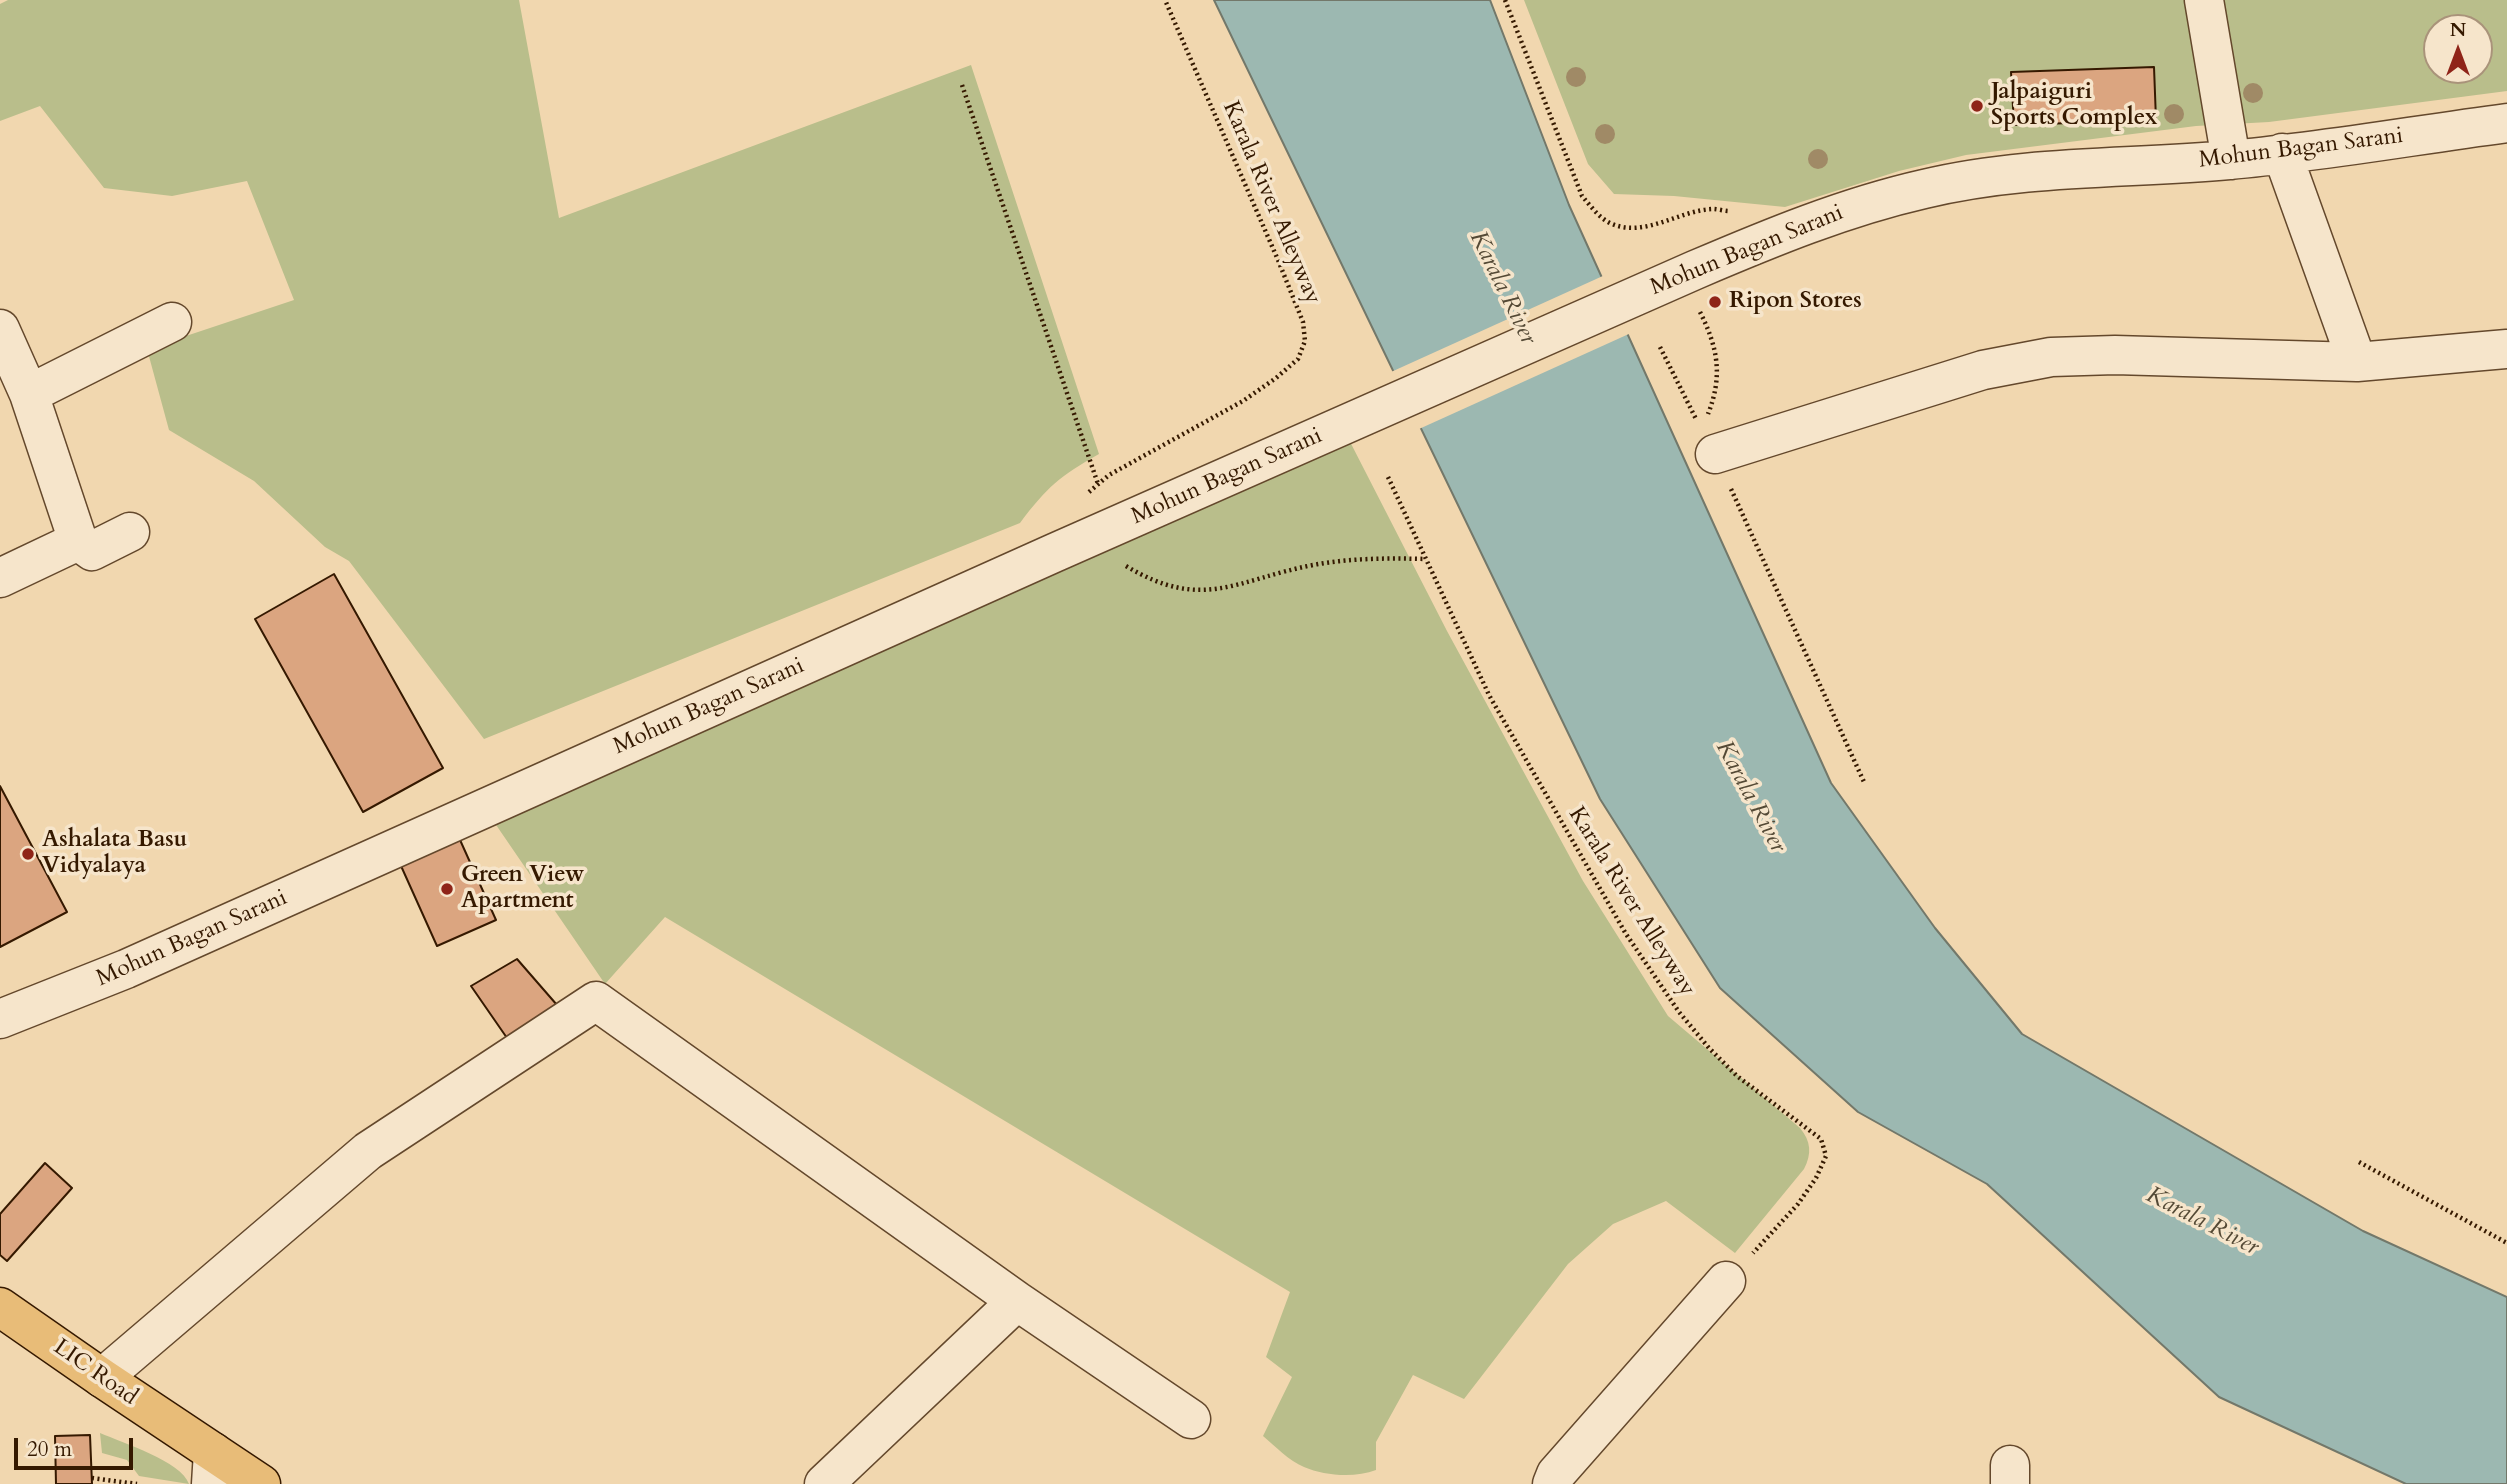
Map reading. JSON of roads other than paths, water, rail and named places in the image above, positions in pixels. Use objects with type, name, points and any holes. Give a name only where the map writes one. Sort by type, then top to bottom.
[{"type":"main road","name":"LIC Road","points":[[0,1307],[102,1378],[212,1468],[261,1484]]},
{"type":"street","points":[[2204,0],[2231,160]]},
{"type":"street","name":"Mohun Bagan Sarani","points":[[0,1019],[139,964],[1096,535],[1760,242],[1859,206],[1935,186],[2015,175],[2231,160],[2507,122]]},
{"type":"street","points":[[2282,153],[2357,362]]},
{"type":"street","points":[[29,394],[172,322]]},
{"type":"street","points":[[0,330],[29,394],[78,541],[92,551],[130,531]]},
{"type":"street","points":[[1708,441],[1983,370],[2051,357],[2115,355],[2357,362],[2507,349]]},
{"type":"street","points":[[0,578],[78,541]]},
{"type":"street","points":[[102,1378],[368,1151],[596,1001],[1017,1301],[1191,1419]]},
{"type":"street","points":[[1552,1484],[1556,1474],[1726,1282]]},
{"type":"street","points":[[824,1484],[1017,1301]]},
{"type":"water","name":"Karala River","points":[[1214,0],[1490,0],[1569,205],[1831,783],[1935,928],[2022,1034],[2363,1231],[2507,1297],[2507,1484],[2406,1484],[2219,1397],[1987,1184],[1858,1112],[1720,988],[1600,799]]},
{"type":"place","name":"Jalpaiguri Sports Complex","points":[[1977,106]]},
{"type":"place","name":"Ripon Stores","points":[[1715,302]]},
{"type":"place","name":"Ashalata Basu Vidyalaya","points":[[28,854]]},
{"type":"place","name":"Green View Apartment","points":[[447,889]]}]
